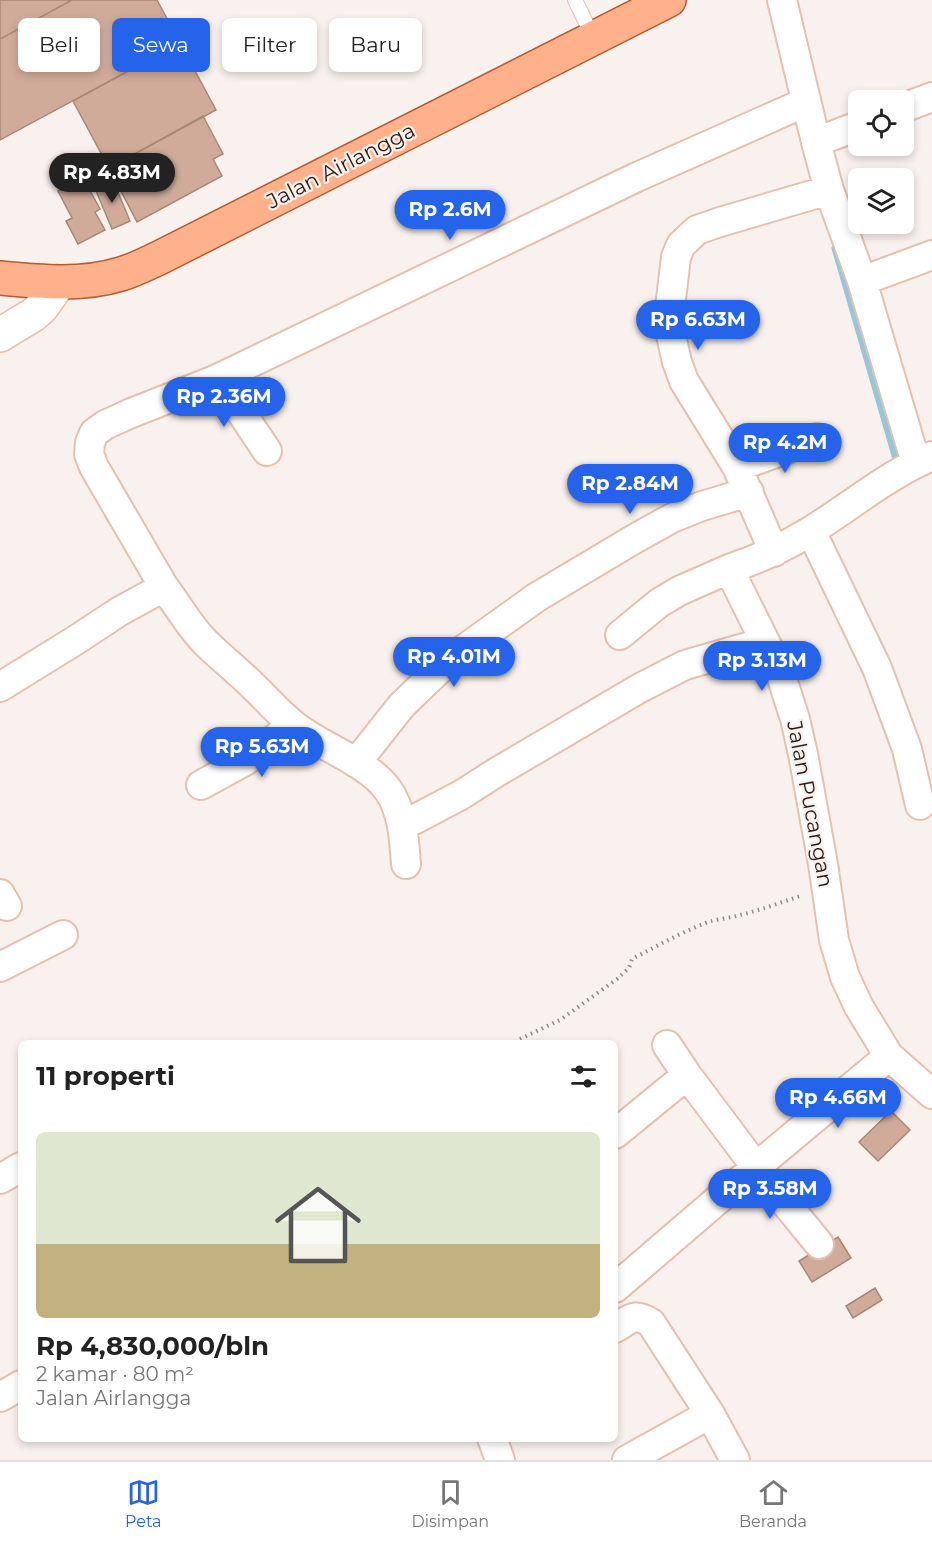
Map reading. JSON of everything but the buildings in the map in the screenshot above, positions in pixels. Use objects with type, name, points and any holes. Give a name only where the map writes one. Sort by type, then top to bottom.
[{"type":"main road","name":"Jalan Airlangga","points":[[0,278],[59,283],[92,280],[122,273],[160,257],[669,0]]},
{"type":"street","points":[[620,635],[659,603],[679,591],[774,552],[811,531],[862,495],[924,459],[862,281],[822,192],[816,142],[800,105],[782,0]]},
{"type":"street","points":[[914,104],[932,97]]},
{"type":"street","points":[[406,864],[402,826],[390,792],[376,777],[356,763],[293,725],[203,640],[164,587],[94,467],[89,454],[94,433],[129,414],[215,380],[637,177],[800,105]]},
{"type":"street","points":[[816,142],[848,130]]},
{"type":"street","points":[[774,552],[737,467],[684,381],[677,362],[670,331],[670,308],[676,257],[681,245],[697,230],[822,192]]},
{"type":"street","points":[[862,281],[932,255]]},
{"type":"street","points":[[0,335],[33,315],[42,307],[59,283]]},
{"type":"street","points":[[215,380],[231,396],[267,451]]},
{"type":"street","points":[[737,467],[817,438]]},
{"type":"street","points":[[356,763],[402,705],[449,660],[537,597],[672,518],[749,492]]},
{"type":"street","points":[[811,531],[877,668],[907,749],[920,805]]},
{"type":"street","name":"Jalan Pucangan","points":[[729,569],[786,687],[805,765],[834,940],[845,977],[859,1007],[889,1056],[932,1094]]},
{"type":"street","points":[[0,687],[120,611],[164,587]]},
{"type":"street","points":[[402,826],[462,795],[640,688],[685,665],[765,642]]},
{"type":"street","points":[[201,785],[245,761],[293,725]]},
{"type":"street","points":[[0,967],[63,935]]},
{"type":"street","points":[[667,1045],[756,1167],[819,1244]]},
{"type":"street","points":[[618,1285],[889,1056]]},
{"type":"street","points":[[618,1132],[687,1075]]},
{"type":"street","points":[[0,1179],[18,1169]]},
{"type":"street","points":[[618,1326],[635,1317],[641,1317],[651,1323],[710,1414],[735,1460]]},
{"type":"street","points":[[0,1397],[18,1387]]},
{"type":"street","points":[[627,1460],[710,1414]]},
{"type":"street","points":[[493,1442],[500,1460]]},
{"type":"lane","points":[[575,0],[594,39]]},
{"type":"path","points":[[520,1039],[560,1020],[617,979],[629,968],[632,959],[695,927],[752,912],[826,887]]},
{"type":"waterway","points":[[835,248],[896,459]]}]
